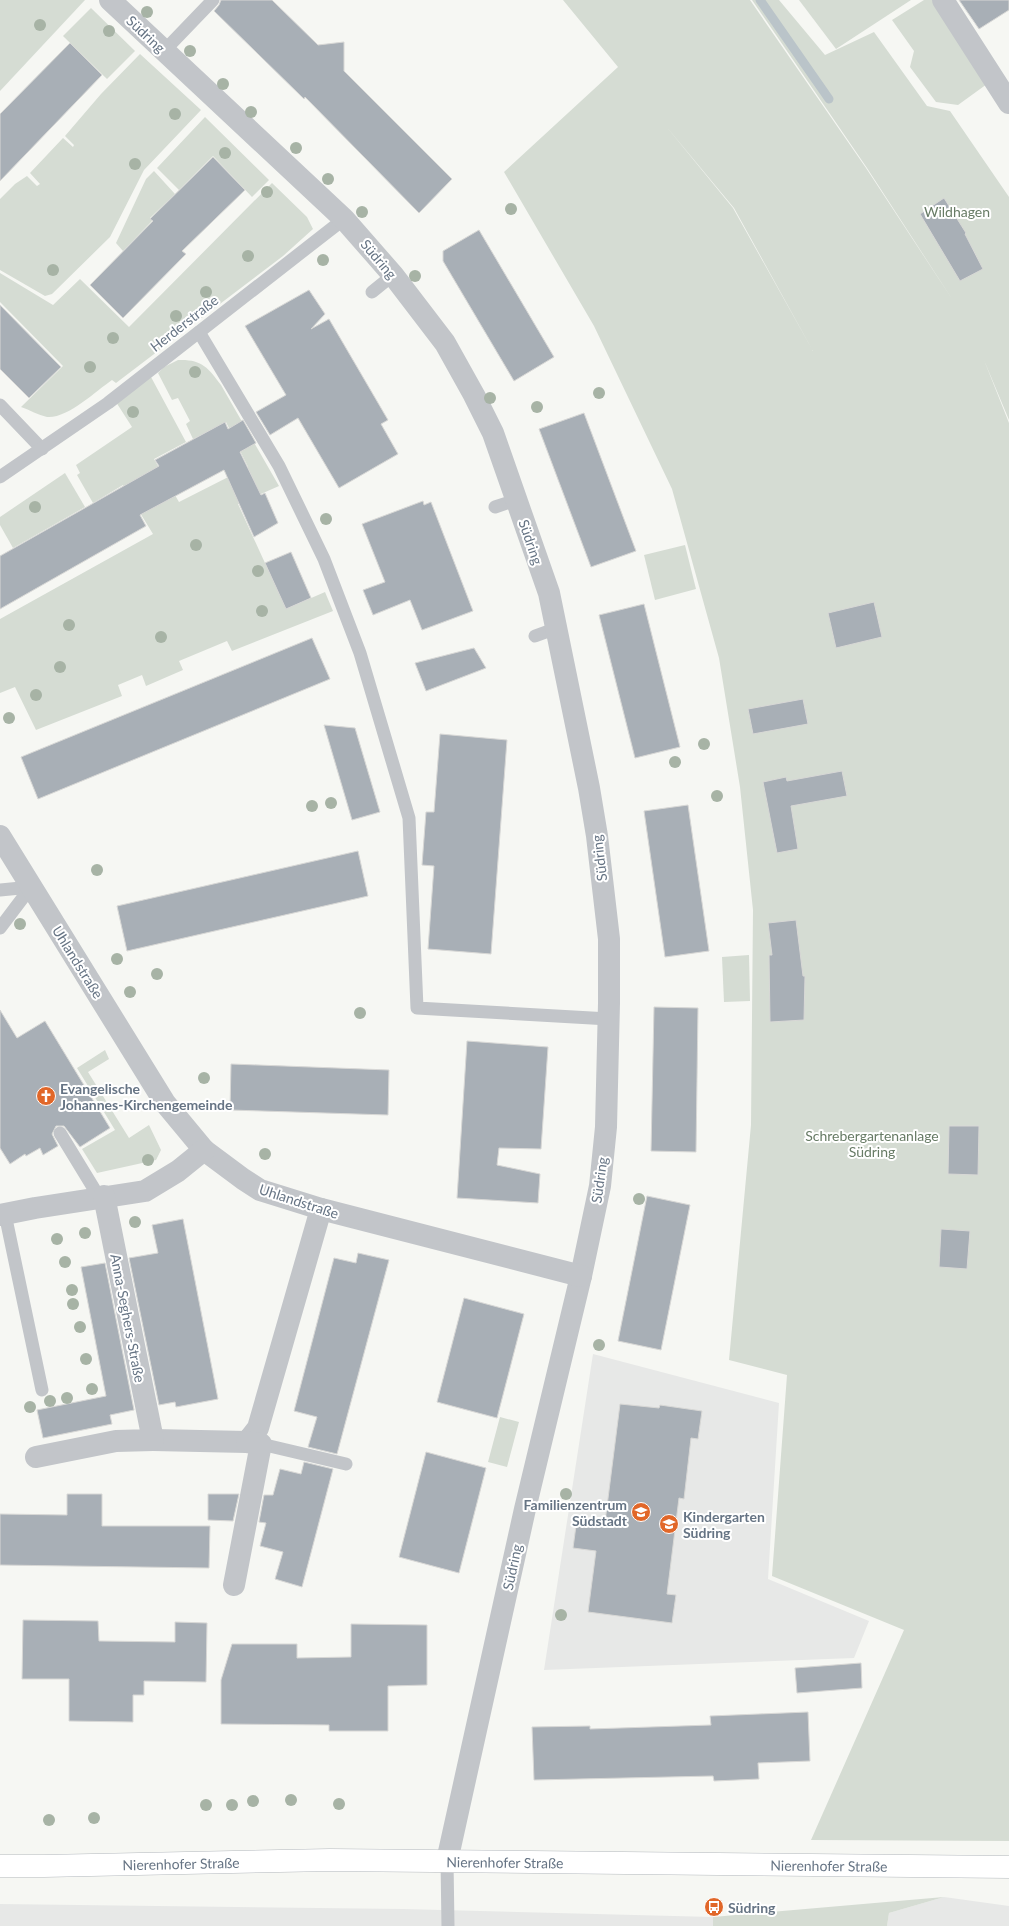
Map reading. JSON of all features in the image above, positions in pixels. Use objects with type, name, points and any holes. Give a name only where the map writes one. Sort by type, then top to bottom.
[{"type":"main road","name":"Nierenhofer Straße","points":[[0,1866],[330,1860],[1009,1867]]},
{"type":"street","name":"Südring","points":[[110,0],[344,219],[393,275],[445,343],[493,433],[549,593],[597,836],[609,939],[609,1019],[606,1127],[600,1186],[581,1276],[525,1509],[447,1861]]},
{"type":"street","points":[[943,0],[1009,103]]},
{"type":"street","name":"Uhlandstraße","points":[[0,836],[165,1103],[204,1150],[260,1190],[321,1209],[581,1276]]},
{"type":"street","points":[[3,1214],[145,1191],[178,1171],[204,1150]]},
{"type":"street","name":"Anna-Seghers-Straße","points":[[102,1197],[153,1440]]},
{"type":"street","points":[[234,1585],[254,1443],[321,1209]]},
{"type":"street","points":[[36,1457],[116,1441],[153,1440],[254,1443]]},
{"type":"lane","points":[[164,51],[199,22],[213,0]]},
{"type":"lane","name":"Herderstraße","points":[[0,477],[108,403],[344,219]]},
{"type":"lane","points":[[372,292],[393,275]]},
{"type":"lane","points":[[199,332],[279,466],[324,559],[360,653],[409,818],[417,1008],[609,1019]]},
{"type":"lane","points":[[0,405],[42,449]]},
{"type":"lane","points":[[495,507],[516,500]]},
{"type":"lane","points":[[535,636],[557,628]]},
{"type":"lane","points":[[0,890],[31,887]]},
{"type":"lane","points":[[0,928],[31,887]]},
{"type":"lane","points":[[60,1133],[102,1197]]},
{"type":"lane","points":[[3,1214],[42,1390]]},
{"type":"lane","points":[[254,1443],[346,1464]]},
{"type":"lane","points":[[447,1861],[448,1926]]},
{"type":"shaded area","name":"Kindergarten Südring","points":[[593,1354],[779,1403],[768,1579],[869,1621],[854,1658],[544,1670]]},
{"type":"shaded area","points":[[944,1897],[1009,1906],[1009,1926],[887,1926],[889,1913]]},
{"type":"shaded area","points":[[0,1904],[403,1909],[713,1917],[713,1926],[0,1926]]},
{"type":"green space","points":[[0,0],[85,0],[0,91]]},
{"type":"green space","points":[[563,0],[750,0],[866,168],[954,302],[867,168],[752,0],[779,0],[825,55],[874,32],[927,106],[950,111],[1009,197],[1009,420],[984,360],[1009,423],[1009,1841],[811,1840],[904,1630],[772,1576],[787,1375],[729,1360],[751,1125],[753,910],[740,787],[719,658],[672,489],[594,326],[504,172],[618,67]],"holes":[[[665,125],[734,208],[813,351],[733,208]]]},
{"type":"green space","points":[[799,0],[911,0],[836,49]]},
{"type":"green space","points":[[924,0],[932,0],[987,84],[958,105],[936,102],[910,67],[914,51],[892,20]]},
{"type":"green space","points":[[91,8],[135,51],[107,79],[63,36]]},
{"type":"green space","points":[[140,54],[201,110],[144,170],[110,237],[52,294],[45,296],[0,270],[0,199],[15,184],[27,176],[37,186],[40,184],[30,173],[63,138],[73,147],[74,145],[65,136],[101,94]]},
{"type":"green space","points":[[205,117],[269,180],[252,197],[213,156],[179,190],[157,168]]},
{"type":"green space","points":[[154,171],[175,194],[150,218],[152,221],[123,251],[116,243],[146,179]]},
{"type":"green space","points":[[272,183],[307,217],[313,229],[283,256],[116,383],[112,380],[72,409],[63,414],[47,417],[21,407],[63,366],[0,302],[0,273],[53,305],[80,279],[129,327]]},
{"type":"green space","points":[[178,360],[193,361],[203,365],[221,385],[279,486],[238,504],[286,609],[325,592],[333,611],[232,651],[227,641],[179,661],[183,670],[146,686],[142,675],[118,685],[122,696],[36,730],[15,687],[0,693],[0,619],[153,534],[123,485],[93,503],[77,475],[80,473],[76,465],[132,427],[116,402],[151,377],[186,442],[154,459],[179,502],[248,467],[226,422],[193,439],[186,424],[190,421],[178,398],[172,400],[158,373],[164,367]]},
{"type":"green space","points":[[65,473],[85,507],[13,548],[0,525],[0,517]]},
{"type":"green space","points":[[685,545],[696,589],[655,600],[644,555]]},
{"type":"green space","points":[[749,955],[750,1001],[724,1002],[722,957]]},
{"type":"green space","points":[[105,1050],[109,1059],[88,1072],[129,1138],[149,1125],[161,1150],[156,1160],[97,1173],[82,1149],[115,1130],[77,1068]]},
{"type":"green space","points":[[500,1417],[519,1422],[507,1467],[488,1462]]},
{"type":"green space","points":[[944,1897],[889,1913],[887,1926],[713,1926],[713,1917]]},
{"type":"building","points":[[221,0],[272,0],[318,45],[344,42],[344,71],[452,179],[419,213],[305,97],[304,99],[214,11]]},
{"type":"building","points":[[959,0],[1009,0],[1009,10],[979,29]]},
{"type":"building","points":[[70,43],[102,75],[0,181],[0,114]]},
{"type":"building","points":[[213,157],[245,190],[182,251],[186,254],[123,318],[90,285],[153,221],[150,219]]},
{"type":"building","points":[[944,198],[966,233],[965,234],[983,269],[960,281],[920,214]]},
{"type":"building","points":[[479,230],[554,357],[514,381],[443,261],[443,251]]},
{"type":"building","points":[[309,290],[325,314],[311,329],[329,319],[388,420],[381,424],[398,454],[339,488],[298,418],[270,435],[256,412],[286,395],[245,326]]},
{"type":"building","points":[[0,305],[61,367],[29,398],[0,369]]},
{"type":"building","points":[[584,413],[636,551],[591,567],[539,429]]},
{"type":"building","points":[[243,420],[256,443],[240,452],[261,495],[265,493],[278,523],[254,537],[224,470],[140,515],[146,526],[0,609],[0,556],[159,466],[155,460],[225,422],[228,429]]},
{"type":"building","points":[[423,501],[424,505],[431,502],[473,611],[422,630],[410,600],[373,615],[363,590],[385,582],[362,524]]},
{"type":"building","points":[[291,552],[311,598],[286,609],[265,563]]},
{"type":"building","points":[[874,602],[882,637],[836,648],[828,613]]},
{"type":"building","points":[[644,604],[680,747],[635,758],[599,615]]},
{"type":"building","points":[[312,638],[330,679],[38,799],[21,757]]},
{"type":"building","points":[[474,648],[486,668],[426,691],[415,663]]},
{"type":"building","points":[[803,699],[808,724],[753,734],[748,709]]},
{"type":"building","points":[[324,725],[355,728],[380,812],[352,820]]},
{"type":"building","points":[[440,734],[507,740],[491,954],[428,949],[434,866],[422,865],[426,812],[434,812]]},
{"type":"building","points":[[842,771],[847,796],[791,806],[798,849],[777,853],[763,782],[786,777],[787,781]]},
{"type":"building","points":[[688,805],[709,951],[665,957],[644,811]]},
{"type":"building","points":[[358,851],[368,896],[127,951],[117,906]]},
{"type":"building","points":[[796,920],[803,976],[805,976],[804,1020],[770,1022],[769,955],[772,955],[768,923]]},
{"type":"building","points":[[654,1007],[698,1008],[696,1152],[651,1151]]},
{"type":"building","name":"Evangelische Johannes-Kirchengemeinde","points":[[0,1010],[17,1038],[45,1021],[110,1128],[80,1147],[64,1126],[56,1126],[52,1134],[58,1146],[43,1155],[40,1148],[26,1156],[25,1154],[10,1164],[0,1148]]},
{"type":"building","points":[[467,1041],[548,1047],[541,1149],[499,1148],[497,1165],[540,1174],[538,1203],[457,1198]]},
{"type":"building","points":[[231,1064],[389,1070],[388,1115],[230,1110]]},
{"type":"building","points":[[949,1126],[979,1126],[978,1175],[948,1174]]},
{"type":"building","points":[[647,1196],[690,1205],[661,1350],[618,1341]]},
{"type":"building","points":[[183,1219],[218,1399],[176,1407],[175,1402],[159,1405],[129,1258],[158,1253],[152,1225]]},
{"type":"building","points":[[941,1229],[970,1231],[967,1269],[939,1267]]},
{"type":"building","points":[[358,1253],[389,1260],[337,1454],[308,1447],[317,1417],[294,1411],[334,1258],[356,1263]]},
{"type":"building","points":[[105,1263],[134,1410],[110,1415],[112,1424],[43,1438],[37,1410],[106,1396],[81,1267]]},
{"type":"building","points":[[464,1298],[524,1314],[497,1418],[437,1402]]},
{"type":"building","name":"Familienzentrum Südstadt","points":[[620,1404],[659,1408],[660,1405],[702,1411],[698,1439],[691,1438],[684,1499],[679,1498],[667,1594],[676,1595],[672,1623],[588,1612],[596,1551],[573,1548],[577,1518],[605,1522]]},
{"type":"building","points":[[426,1452],[486,1468],[459,1573],[399,1557]]},
{"type":"building","points":[[304,1462],[333,1469],[302,1587],[275,1579],[283,1552],[260,1546],[266,1523],[259,1522],[264,1495],[273,1495],[280,1469],[301,1474]]},
{"type":"building","points":[[67,1494],[102,1494],[102,1526],[210,1526],[209,1568],[0,1565],[0,1514],[67,1515]]},
{"type":"building","points":[[208,1494],[239,1494],[233,1521],[208,1520]]},
{"type":"building","points":[[23,1620],[98,1621],[99,1641],[175,1642],[175,1622],[207,1623],[206,1682],[144,1681],[144,1695],[133,1695],[133,1722],[69,1721],[69,1679],[22,1679]]},
{"type":"building","points":[[351,1624],[427,1625],[427,1685],[388,1686],[388,1731],[329,1731],[329,1725],[221,1724],[221,1680],[232,1644],[297,1644],[297,1658],[351,1657]]},
{"type":"building","points":[[861,1663],[862,1688],[797,1693],[795,1668]]},
{"type":"building","points":[[808,1712],[810,1761],[758,1763],[759,1779],[714,1781],[713,1776],[534,1780],[532,1727],[590,1726],[590,1729],[711,1725],[710,1716]]},
{"type":"waterway","points":[[760,0],[829,99]]},
{"type":"place","name":"Evangelische Johannes-Kirchengemeinde","points":[[46,1096]]},
{"type":"place","name":"Familienzentrum Südstadt","points":[[641,1512]]},
{"type":"place","name":"Kindergarten Südring","points":[[669,1524]]},
{"type":"place","name":"Südring","points":[[714,1907]]},
{"type":"park label","name":"Wildhagen","points":[[957,211]]},
{"type":"park label","name":"Schrebergartenanlage Südring","points":[[872,1144]]}]
